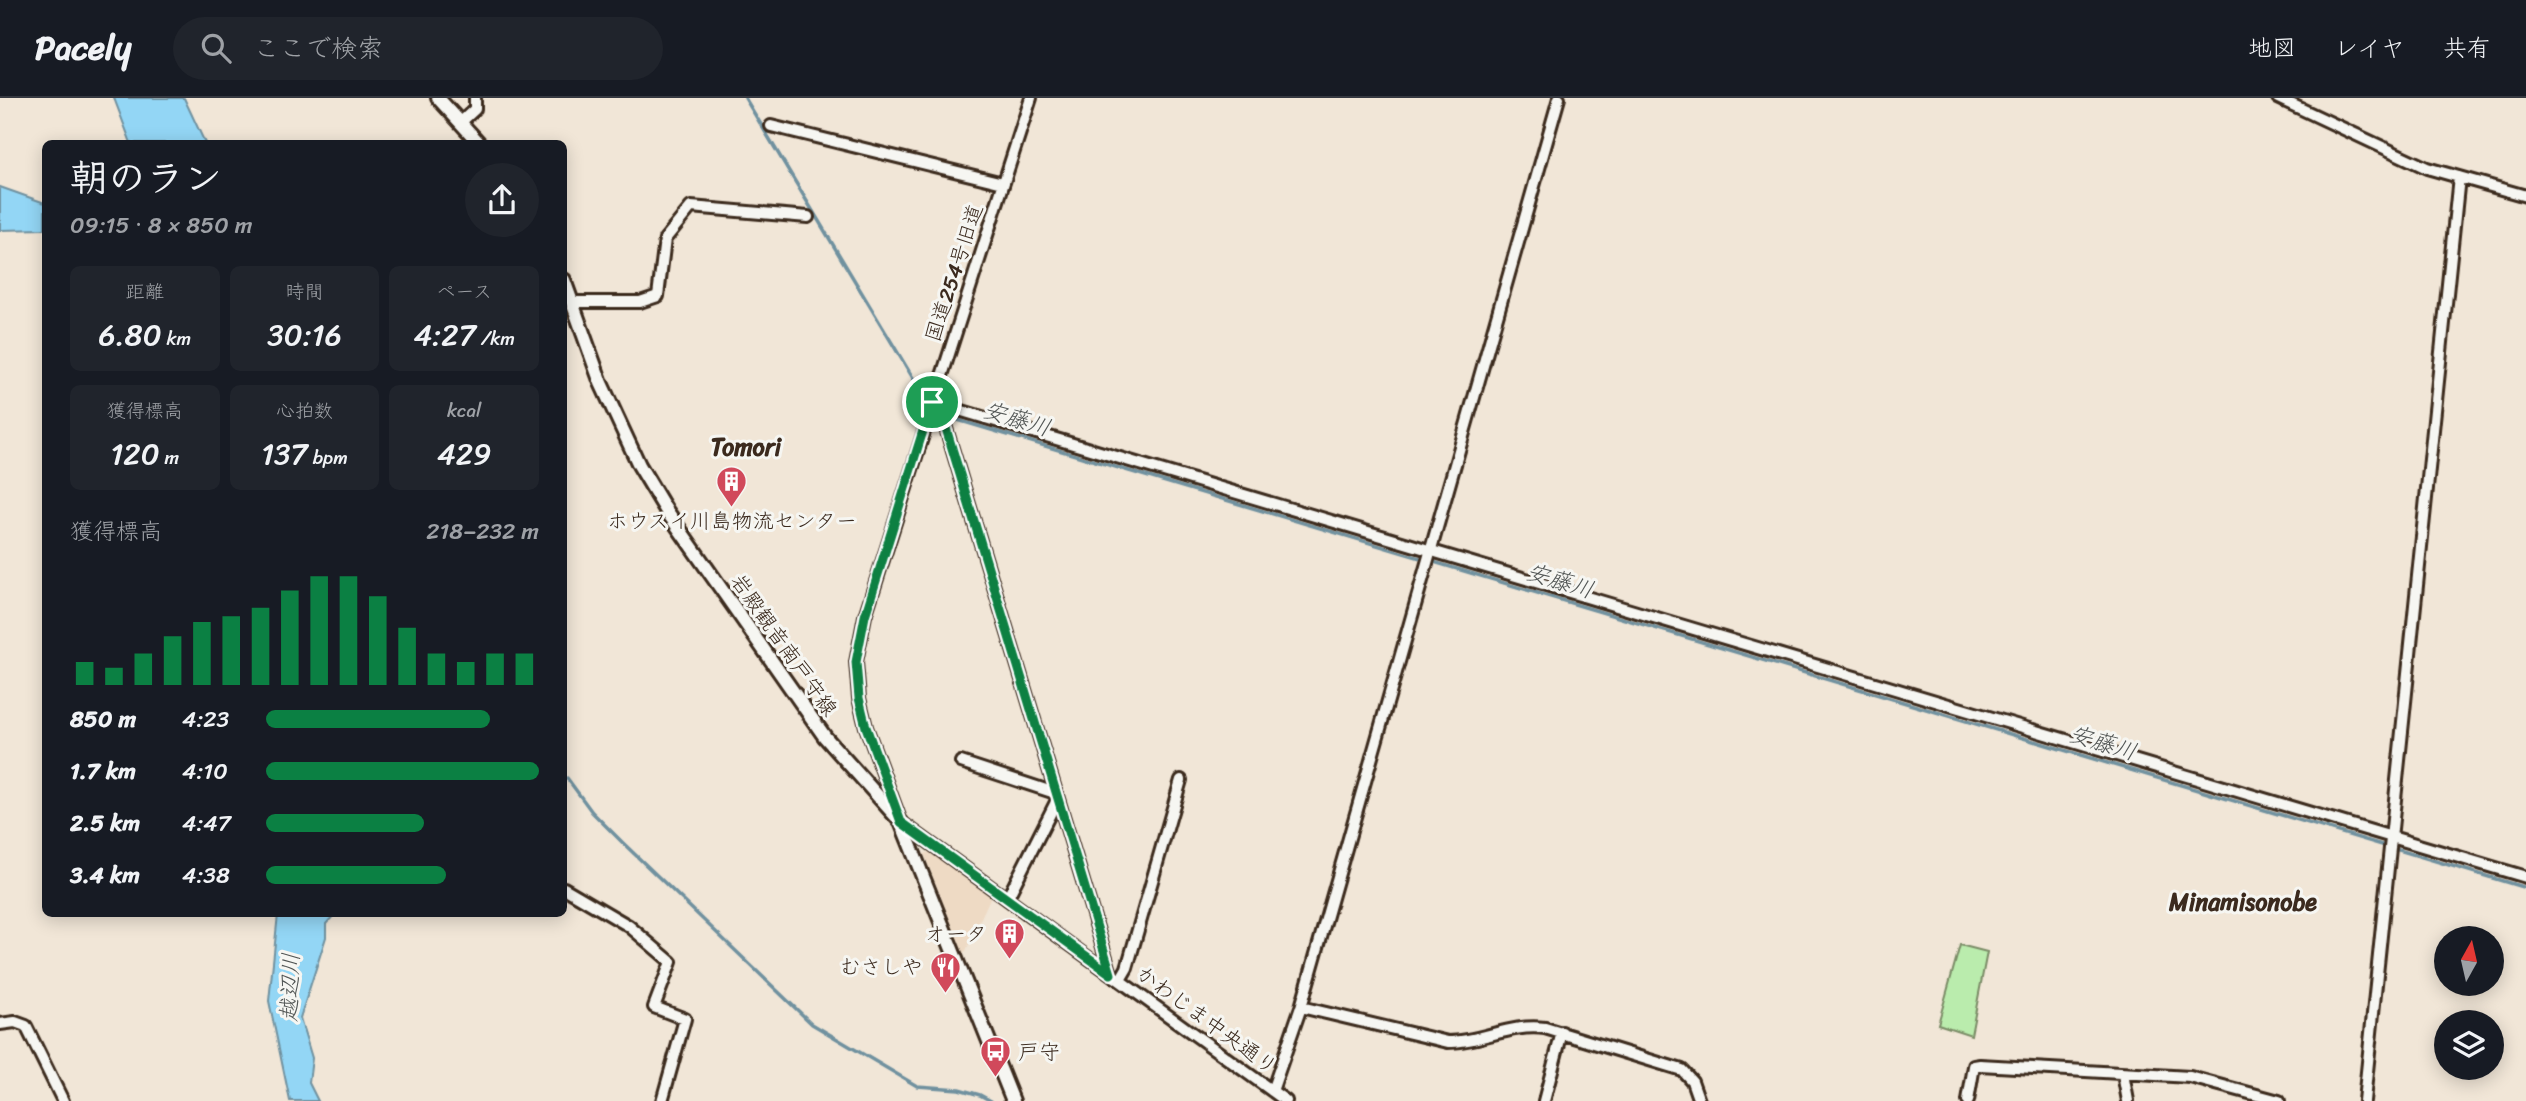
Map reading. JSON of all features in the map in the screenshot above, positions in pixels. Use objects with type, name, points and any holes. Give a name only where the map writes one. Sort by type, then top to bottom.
[{"type":"main road","points":[[438,98],[477,140]]},
{"type":"main road","name":"岩殿観音南戸守線","points":[[567,288],[601,383],[639,465],[666,510],[825,737],[901,822],[1013,1101]]},
{"type":"street","points":[[461,122],[475,109],[475,98]]},
{"type":"street","name":"国道254号旧道","points":[[901,822],[866,727],[856,681],[856,662],[865,616],[1031,98]]},
{"type":"street","points":[[1272,1091],[1301,1007],[1559,98]]},
{"type":"street","points":[[2278,98],[2427,168],[2526,196]]},
{"type":"street","points":[[771,126],[1003,183]]},
{"type":"street","points":[[2364,1101],[2459,177]]},
{"type":"street","points":[[572,302],[640,302],[658,296],[665,239],[691,207],[808,217]]},
{"type":"street","points":[[932,402],[2526,877]]},
{"type":"street","points":[[948,407],[945,425],[1056,796],[1116,977],[1127,968],[1181,780]]},
{"type":"street","points":[[961,762],[1056,796]]},
{"type":"street","points":[[1007,899],[1056,796]]},
{"type":"street","name":"かわじま中央通り","points":[[901,822],[1286,1101]]},
{"type":"street","points":[[567,890],[629,926],[671,962],[654,1007],[685,1018],[662,1101]]},
{"type":"street","points":[[1301,1007],[1448,1042],[1467,1042],[1527,1025],[1562,1032],[1682,1070],[1692,1081],[1699,1101]]},
{"type":"street","points":[[0,1024],[21,1023],[31,1032],[63,1101]]},
{"type":"street","points":[[1544,1101],[1562,1032]]},
{"type":"street","points":[[1968,1101],[1974,1066],[1980,1065],[2190,1077],[2279,1101]]},
{"type":"street","points":[[2123,1074],[2128,1101]]},
{"type":"shaded area","points":[[931,851],[991,896],[965,953],[924,854]]},
{"type":"green space","points":[[1960,945],[1987,952],[1971,1035],[1938,1024]]},
{"type":"water","points":[[114,98],[184,98],[204,140],[130,140]]},
{"type":"water","points":[[0,187],[42,202],[42,229],[0,230]]},
{"type":"water","name":"越辺川","points":[[278,917],[332,917],[326,924],[326,937],[300,1018],[312,1058],[309,1083],[318,1101],[290,1101],[269,1001]]},
{"type":"waterway","name":"安藤川","points":[[745,98],[919,388],[930,401]]},
{"type":"waterway","name":"安藤川","points":[[934,407],[941,415],[2526,888]]},
{"type":"waterway","points":[[567,778],[592,812],[812,1024],[917,1086],[959,1089],[991,1101]]},
{"type":"place","name":"ホウスイ川島物流センター","points":[[732,508]]},
{"type":"place","name":"オータ","points":[[1010,961]]},
{"type":"place","name":"むさしや","points":[[946,994]]},
{"type":"place","name":"戸守","points":[[995,1079]]},
{"type":"district","name":"Tomori","points":[[746,447]]},
{"type":"district","name":"Minamisonobe","points":[[2243,902]]},
{"type":"route","points":[[932,402],[948,407],[945,425],[1111,974],[901,822],[866,727],[856,681],[859,643],[932,402]]}]
